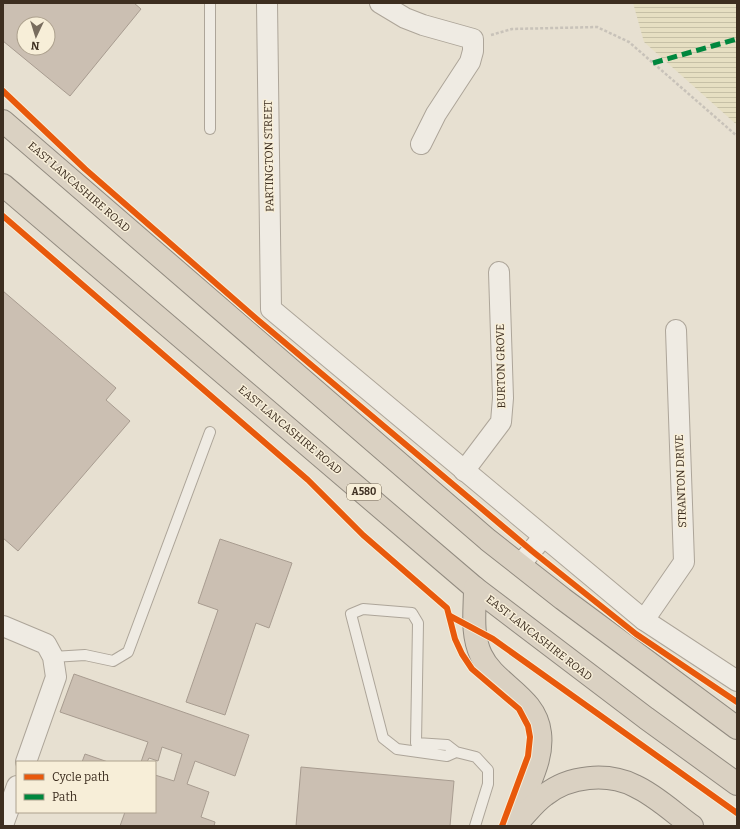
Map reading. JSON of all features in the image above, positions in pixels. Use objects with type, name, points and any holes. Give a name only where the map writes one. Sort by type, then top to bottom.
[{"type":"highway","name":"EAST LANCASHIRE ROAD","points":[[3,121],[488,540],[737,728]]},
{"type":"highway","name":"EAST LANCASHIRE ROAD","points":[[3,185],[475,588],[634,709],[737,784]]},
{"type":"highway","points":[[475,588],[475,629],[481,655],[497,676],[529,706],[538,722],[540,732],[540,751],[538,763],[519,808],[516,825]]},
{"type":"highway","points":[[516,825],[544,795],[559,786],[570,781],[611,778],[634,785],[692,826]]},
{"type":"street","name":"PARTINGTON STREET","points":[[267,3],[271,309],[464,471]]},
{"type":"street","points":[[380,3],[417,22],[472,39],[473,51],[470,62],[431,107],[421,144]]},
{"type":"street","name":"BURTON GROVE","points":[[464,471],[501,422],[503,398],[499,272]]},
{"type":"street","name":"STRANTON DRIVE","points":[[644,620],[684,562],[676,330]]},
{"type":"street","points":[[464,471],[644,620],[737,681]]},
{"type":"street","points":[[520,565],[543,537]]},
{"type":"street","points":[[3,626],[46,644],[53,657],[56,677],[26,761]]},
{"type":"street","points":[[3,825],[16,789]]},
{"type":"lane","points":[[210,3],[210,129]]},
{"type":"lane","points":[[53,657],[85,655],[113,661],[128,652],[136,636],[210,432]]},
{"type":"lane","points":[[451,754],[447,745],[416,743],[418,623],[412,613],[363,609],[351,614],[383,738],[396,749],[476,757],[488,770],[488,784],[475,826]]},
{"type":"path","points":[[472,39],[512,29],[597,27],[629,42],[737,136]]},
{"type":"shaded area","points":[[633,3],[737,3],[737,125],[644,42]]},
{"type":"building","points":[[3,3],[134,3],[141,9],[70,96],[21,56],[56,56],[56,16],[16,16],[16,52],[3,41]]},
{"type":"building","points":[[3,291],[116,388],[106,400],[130,421],[18,551],[3,538]]},
{"type":"building","points":[[220,539],[292,563],[269,628],[256,623],[225,715],[186,702],[218,610],[198,603]]},
{"type":"building","points":[[74,674],[249,735],[235,776],[195,761],[187,784],[209,792],[201,817],[215,822],[214,826],[120,826],[125,813],[156,813],[156,775],[174,781],[182,754],[162,747],[158,761],[149,758],[148,761],[141,761],[148,742],[60,712]]},
{"type":"building","points":[[85,754],[105,761],[82,761]]},
{"type":"building","points":[[301,767],[454,781],[450,826],[296,826]]},
{"type":"marked path","points":[[653,63],[737,39]]},
{"type":"cycle path","points":[[3,91],[85,169],[259,321],[532,551],[636,634],[737,702]]},
{"type":"cycle path","points":[[3,216],[308,480],[363,535],[447,608],[455,639],[462,654],[472,669],[519,709],[528,726],[530,737],[528,756],[502,826]]},
{"type":"cycle path","points":[[450,616],[493,639],[737,813]]}]
